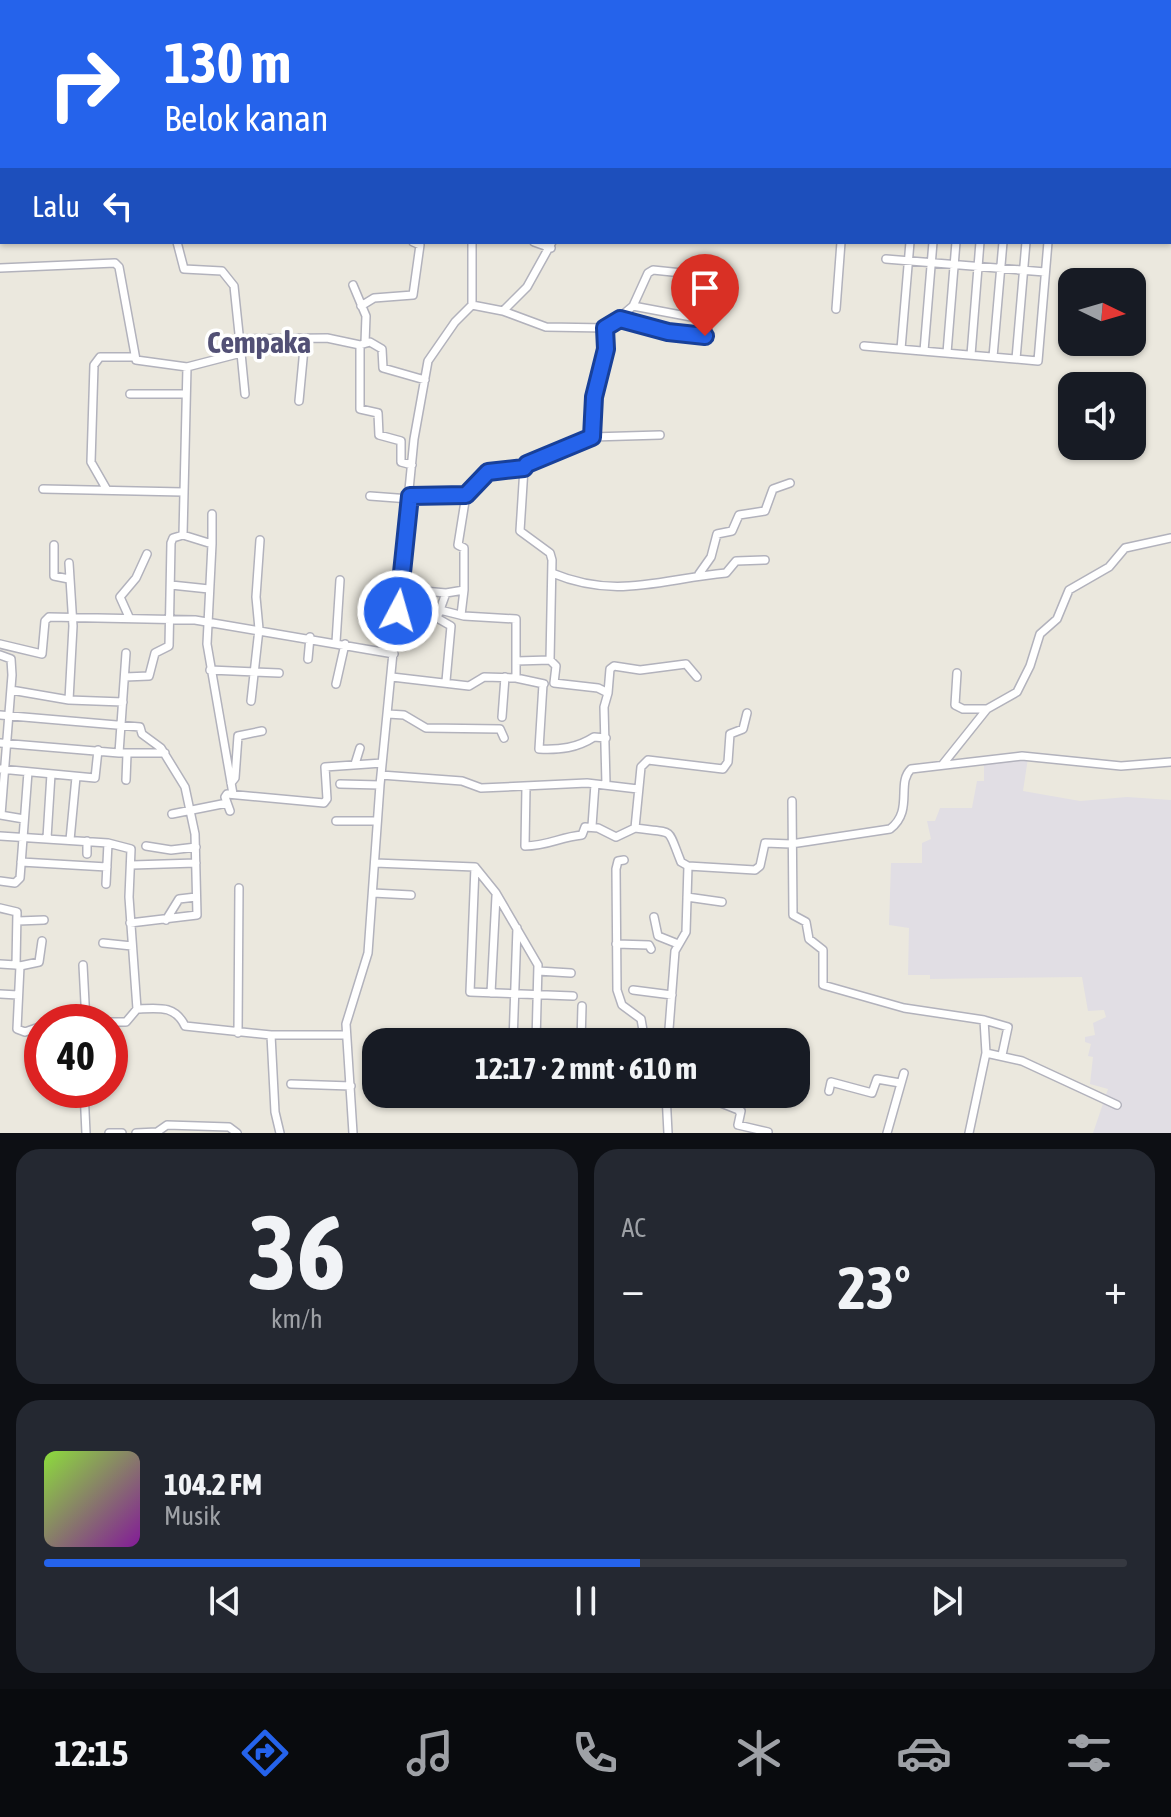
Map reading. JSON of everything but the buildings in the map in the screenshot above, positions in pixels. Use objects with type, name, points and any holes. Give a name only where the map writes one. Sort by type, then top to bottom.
[{"type":"street","points":[[178,244],[184,269],[222,271],[232,281],[245,394]]},
{"type":"street","points":[[361,306],[374,298],[413,295],[420,245],[418,244]]},
{"type":"street","points":[[353,1133],[346,1035],[350,1006],[368,953],[380,785],[412,465],[425,380],[435,347],[472,305],[472,244]]},
{"type":"street","points":[[836,309],[841,244]]},
{"type":"street","points":[[901,349],[910,244]]},
{"type":"street","points":[[924,351],[933,244]]},
{"type":"street","points":[[947,353],[956,244]]},
{"type":"street","points":[[971,355],[980,244]]},
{"type":"street","points":[[993,357],[1003,244]]},
{"type":"street","points":[[1016,359],[1026,244]]},
{"type":"street","points":[[864,346],[1038,361],[1048,244]]},
{"type":"street","points":[[503,311],[527,287],[552,245]]},
{"type":"street","points":[[886,259],[1045,272]]},
{"type":"street","points":[[0,268],[117,264],[133,357]]},
{"type":"street","points":[[472,305],[503,311],[546,327],[605,328],[633,306],[648,273],[653,270],[721,277]]},
{"type":"street","points":[[353,285],[366,316],[360,409],[378,413],[379,435],[401,441],[401,462],[412,465]]},
{"type":"street","points":[[620,319],[698,337],[708,333],[708,323],[702,319],[633,306]]},
{"type":"street","points":[[592,437],[594,397],[606,349],[605,328]]},
{"type":"street","points":[[299,401],[305,338]]},
{"type":"street","points":[[240,339],[344,340],[380,347],[385,370],[425,380]]},
{"type":"street","points":[[107,490],[91,462],[94,365],[103,357],[133,357],[140,362],[187,367],[241,353]]},
{"type":"street","points":[[183,535],[187,367]]},
{"type":"street","points":[[130,394],[186,394]]},
{"type":"street","points":[[554,683],[556,666],[550,660],[550,553],[520,531],[524,468],[592,437],[660,435]]},
{"type":"street","points":[[461,615],[464,548],[458,545],[466,495],[488,472],[524,468]]},
{"type":"street","points":[[699,574],[711,557],[717,534],[732,531],[739,515],[765,511],[773,489],[790,483]]},
{"type":"street","points":[[43,489],[183,492]]},
{"type":"street","points":[[370,496],[466,495]]},
{"type":"street","points":[[212,514],[206,621],[210,670],[233,794]]},
{"type":"street","points":[[125,677],[149,676],[155,653],[169,646],[173,538],[183,535],[212,544]]},
{"type":"street","points":[[943,764],[987,709],[1017,692],[1030,666],[1038,637],[1057,619],[1069,590],[1109,567],[1125,548],[1171,538]]},
{"type":"street","points":[[251,701],[259,629],[256,597],[260,540]]},
{"type":"street","points":[[54,545],[54,576],[69,579]]},
{"type":"street","points":[[129,617],[120,597],[136,578],[147,554]]},
{"type":"street","points":[[552,573],[583,585],[612,589],[699,574],[726,573],[736,561],[765,560]]},
{"type":"street","points":[[69,563],[73,617],[69,700]]},
{"type":"street","points":[[336,642],[340,580]]},
{"type":"street","points":[[171,585],[209,589]]},
{"type":"street","points":[[401,589],[446,593],[464,590]]},
{"type":"street","points":[[446,593],[437,619],[451,626],[446,681]]},
{"type":"street","points":[[440,610],[461,615],[516,619],[516,678]]},
{"type":"street","points":[[0,644],[42,654],[46,619],[172,618],[310,637],[394,654]]},
{"type":"street","points":[[308,659],[310,637]]},
{"type":"street","points":[[336,684],[345,644]]},
{"type":"street","points":[[126,653],[122,726],[126,780]]},
{"type":"street","points":[[0,655],[11,661],[11,690],[4,716],[1,815],[24,819]]},
{"type":"street","points":[[516,661],[550,660]]},
{"type":"street","points":[[604,707],[613,666],[640,670],[686,664],[697,677]]},
{"type":"street","points":[[210,670],[279,673]]},
{"type":"street","points":[[957,673],[955,705],[963,709],[987,709]]},
{"type":"street","points":[[392,677],[469,686],[484,677],[505,677],[543,684],[598,688],[608,693]]},
{"type":"street","points":[[502,717],[505,677]]},
{"type":"street","points":[[543,684],[539,749],[559,749],[585,744],[594,737],[606,738]]},
{"type":"street","points":[[598,688],[604,707],[606,784]]},
{"type":"street","points":[[11,690],[69,700],[123,702]]},
{"type":"street","points":[[635,828],[641,767],[648,760],[723,769],[728,762],[730,734],[743,729],[747,713]]},
{"type":"street","points":[[388,714],[404,715],[426,728],[500,729],[504,738]]},
{"type":"street","points":[[4,716],[140,727],[165,753],[183,781],[196,847],[195,917],[130,923]]},
{"type":"street","points":[[231,783],[235,778],[238,736],[262,731]]},
{"type":"street","points":[[4,744],[165,753]]},
{"type":"street","points":[[355,764],[360,748]]},
{"type":"street","points":[[3,769],[96,777],[98,750]]},
{"type":"street","points":[[526,787],[525,846],[549,846],[557,838],[581,835],[584,828],[592,826],[616,837],[635,828],[669,832],[681,862],[688,866],[755,870],[760,866],[765,843],[791,844],[890,829],[905,808],[907,771],[1022,756],[1121,766],[1171,762]]},
{"type":"street","points":[[172,814],[188,809],[228,807],[225,795],[233,794],[324,803],[327,799],[325,767],[382,763]]},
{"type":"street","points":[[0,881],[18,882],[28,772]]},
{"type":"street","points":[[47,838],[51,774]]},
{"type":"street","points":[[381,775],[462,781],[481,788],[606,784],[638,789]]},
{"type":"street","points":[[70,840],[76,777]]},
{"type":"street","points":[[340,784],[380,785]]},
{"type":"street","points":[[592,826],[595,784]]},
{"type":"street","points":[[792,801],[793,915],[806,922],[809,939],[823,950],[822,982],[825,988],[904,1008],[984,1020],[1008,1027],[1002,1055]]},
{"type":"street","points":[[336,821],[377,821]]},
{"type":"street","points":[[0,836],[129,846],[132,865],[130,923],[137,1009],[128,1020]]},
{"type":"street","points":[[87,841],[87,854]]},
{"type":"street","points":[[106,884],[108,843]]},
{"type":"street","points":[[146,846],[171,850],[196,847]]},
{"type":"street","points":[[624,860],[618,861],[616,869],[618,1000],[641,1019],[643,1028]]},
{"type":"street","points":[[21,862],[107,867]]},
{"type":"street","points":[[132,865],[196,863]]},
{"type":"street","points":[[375,863],[475,867],[517,926],[538,971],[536,1028]]},
{"type":"street","points":[[669,1028],[678,944],[686,932],[688,866]]},
{"type":"street","points":[[475,867],[470,992],[573,996]]},
{"type":"street","points":[[238,1033],[239,888]]},
{"type":"street","points":[[373,893],[411,895]]},
{"type":"street","points":[[491,993],[496,893]]},
{"type":"street","points":[[166,920],[179,899],[196,897]]},
{"type":"street","points":[[687,897],[722,902]]},
{"type":"street","points":[[0,908],[16,910],[17,1029],[24,1032]]},
{"type":"street","points":[[654,917],[658,936],[678,944]]},
{"type":"street","points":[[18,921],[44,920]]},
{"type":"street","points":[[514,1028],[517,926]]},
{"type":"street","points":[[0,964],[39,962],[42,941]]},
{"type":"street","points":[[103,943],[132,946]]},
{"type":"street","points":[[616,944],[649,945],[651,949]]},
{"type":"street","points":[[83,965],[85,1004]]},
{"type":"street","points":[[538,971],[571,973]]},
{"type":"street","points":[[633,990],[672,995]]},
{"type":"street","points":[[0,994],[18,995]]},
{"type":"street","points":[[582,1006],[582,1028]]},
{"type":"street","points":[[137,1009],[173,1010],[180,1014],[185,1026],[238,1033],[346,1035]]},
{"type":"street","points":[[969,1133],[986,1053],[984,1020]]},
{"type":"street","points":[[271,1035],[275,1112],[280,1133]]},
{"type":"street","points":[[986,1053],[1002,1055],[1049,1072],[1117,1105]]},
{"type":"street","points":[[887,1133],[904,1073]]},
{"type":"street","points":[[829,1091],[831,1082],[872,1093],[877,1079],[900,1083]]},
{"type":"street","points":[[291,1084],[351,1086]]},
{"type":"street","points":[[842,1096],[845,1086]]},
{"type":"street","points":[[85,1108],[86,1133]]},
{"type":"street","points":[[667,1108],[668,1133]]},
{"type":"street","points":[[732,1108],[739,1111],[738,1125],[768,1132]]},
{"type":"street","points":[[136,1133],[157,1132],[167,1125],[229,1127],[237,1133]]},
{"type":"street","points":[[109,1133],[122,1133]]},
{"type":"shaded area","points":[[1028,758],[1023,791],[1080,801],[1127,797],[1171,800],[1171,1133],[1093,1133],[1108,1089],[1090,1084],[1093,1057],[1088,1056],[1091,1044],[1085,1042],[1085,1037],[1095,1035],[1093,1023],[1106,1017],[1104,1010],[1088,1011],[1082,977],[930,979],[930,975],[908,975],[909,928],[889,925],[891,863],[922,863],[922,843],[931,839],[927,821],[935,821],[940,808],[972,808],[977,781],[984,781],[984,764]]},
{"type":"district","name":"Cempaka","points":[[259,343]]},
{"type":"route","points":[[398,611],[410,496],[466,495],[488,472],[500,468],[524,468],[592,437],[596,381],[606,349],[605,328],[620,319],[668,332],[705,336]]}]
